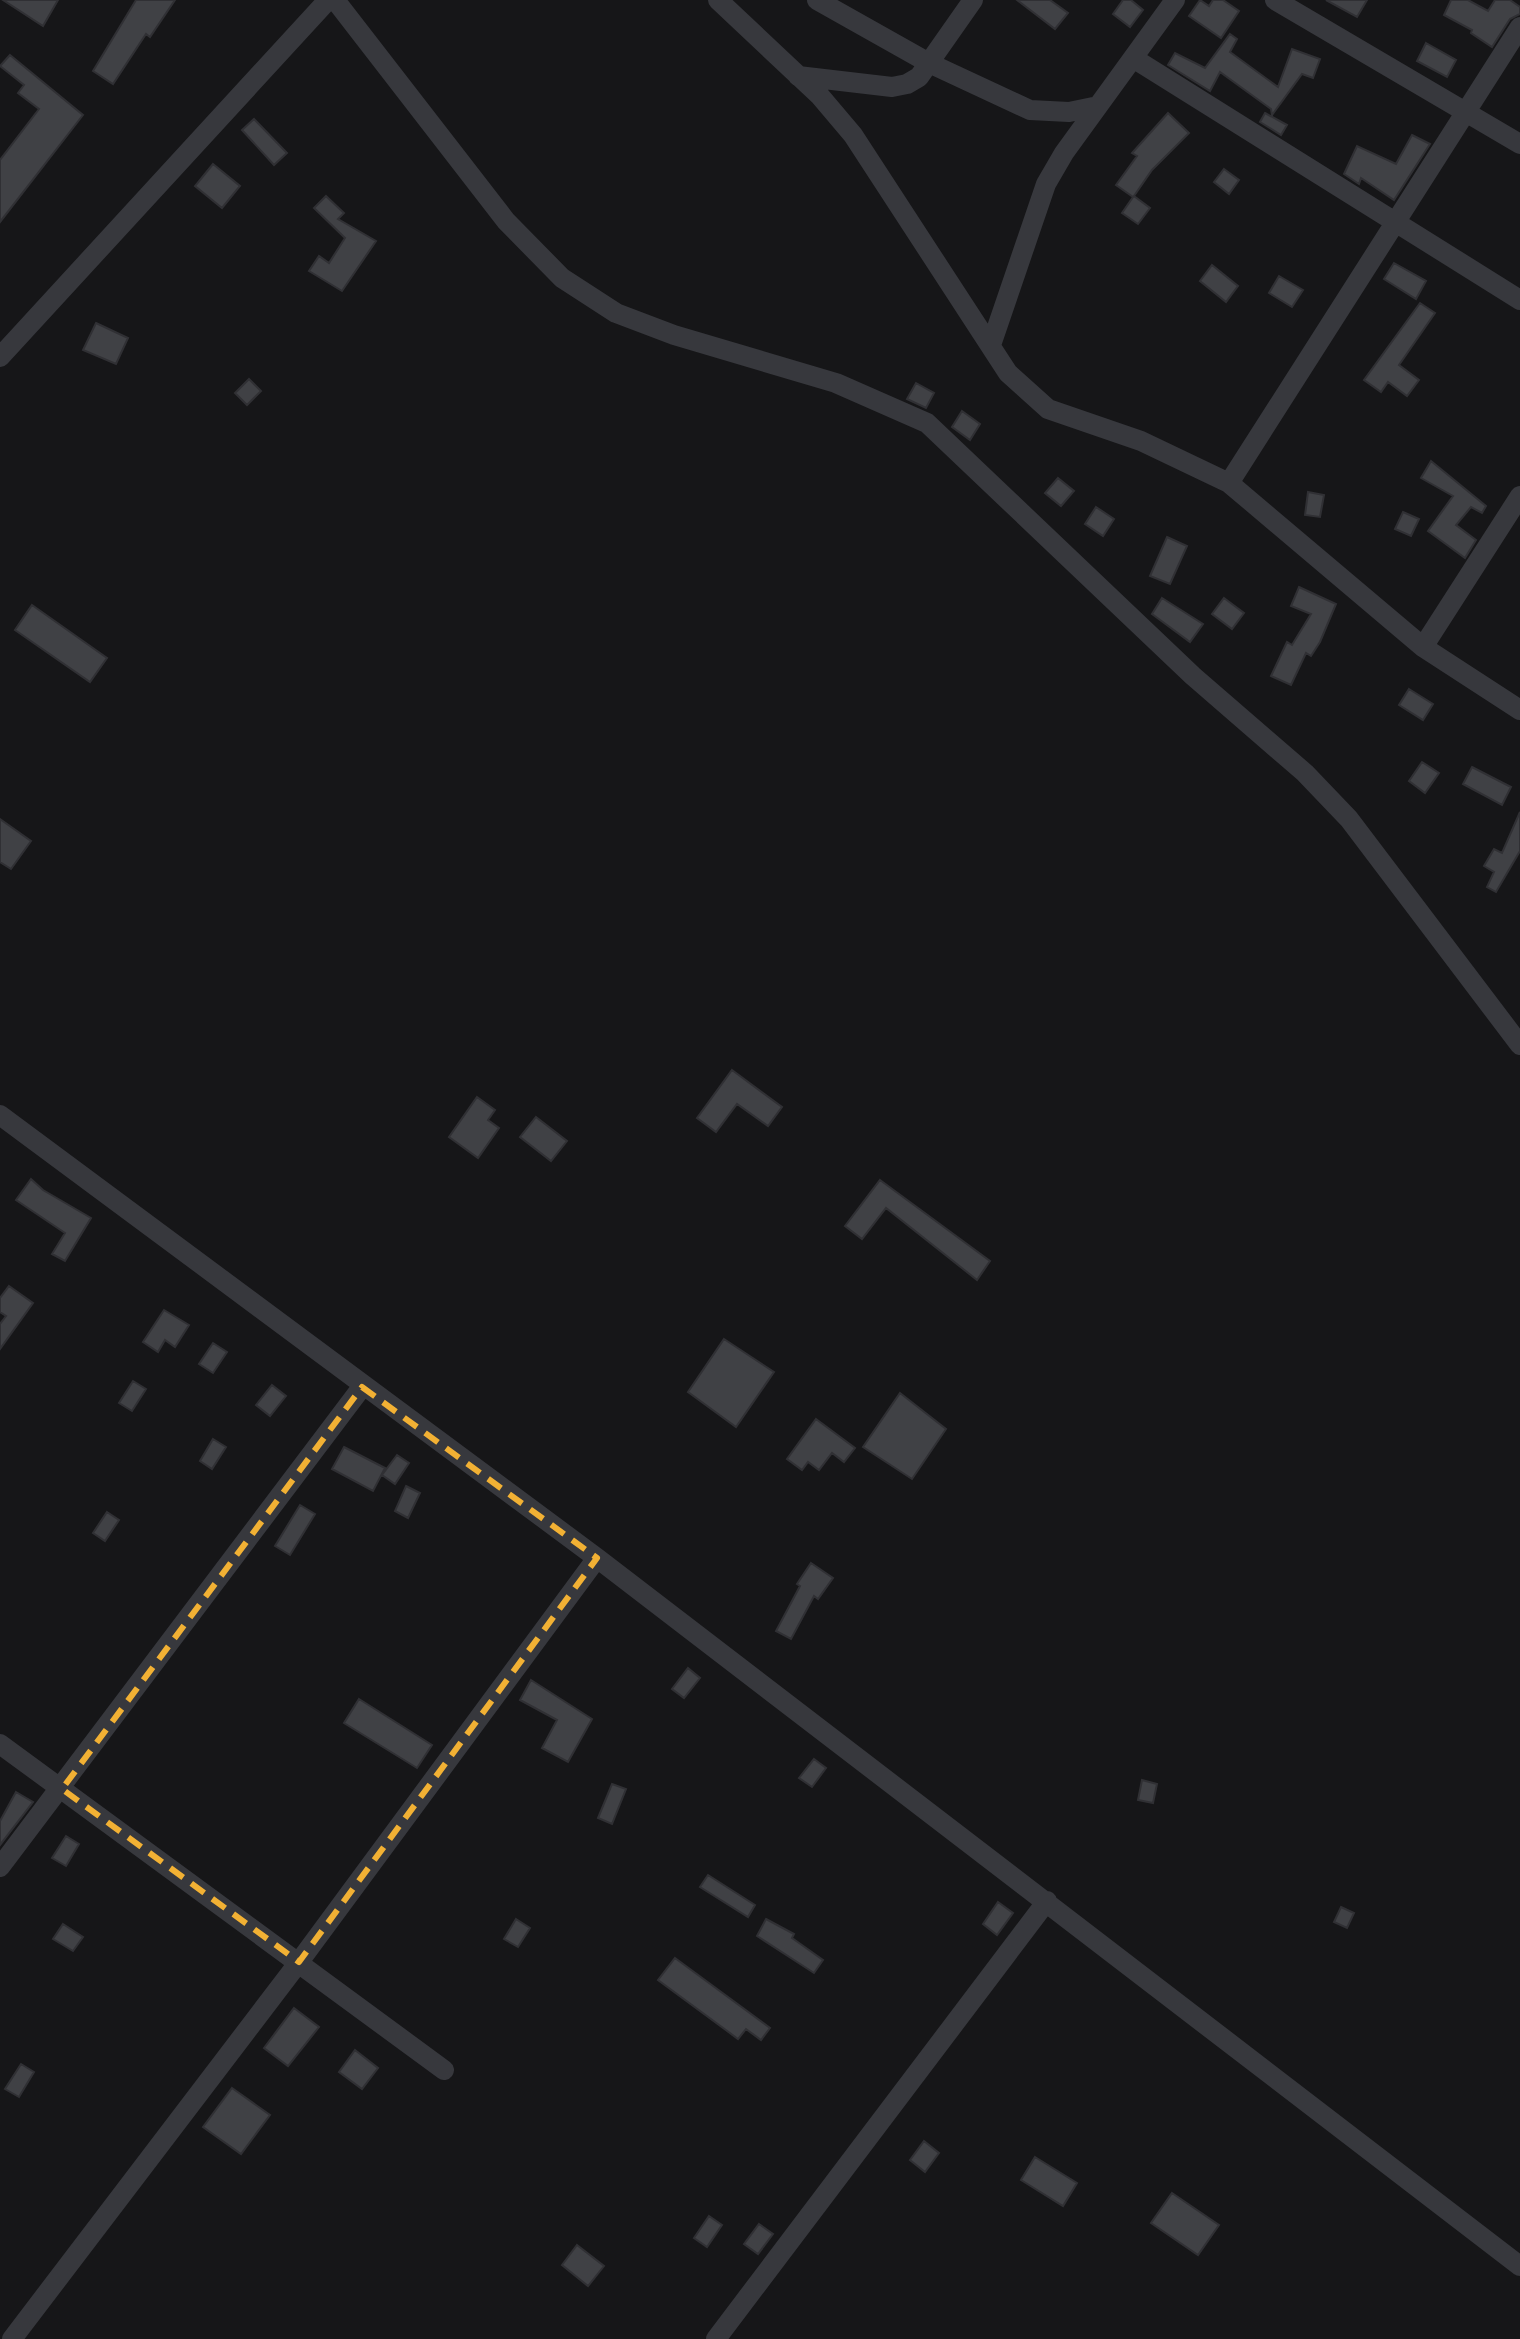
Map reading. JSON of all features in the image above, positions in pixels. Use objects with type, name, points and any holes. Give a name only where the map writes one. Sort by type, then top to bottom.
[{"type":"street","points":[[0,357],[328,0]]},
{"type":"street","points":[[335,0],[506,221],[562,278],[616,313],[674,335],[836,383],[927,423],[1193,676],[1305,773],[1338,807],[1520,1045]]},
{"type":"street","points":[[718,0],[798,76],[853,135],[1008,373],[1048,409],[1141,441],[1229,483],[1423,647],[1520,710]]},
{"type":"street","points":[[817,0],[929,63],[1030,110],[1058,113],[1098,106]]},
{"type":"street","points":[[798,76],[892,87],[919,77],[973,0]]},
{"type":"street","points":[[991,345],[1046,184],[1175,0]]},
{"type":"street","points":[[1275,0],[1520,144]]},
{"type":"street","points":[[1229,483],[1520,27]]},
{"type":"street","points":[[1133,58],[1520,300]]},
{"type":"street","points":[[1423,647],[1520,496]]},
{"type":"street","points":[[0,1115],[362,1387],[597,1558],[1520,2266]]},
{"type":"street","points":[[0,1867],[62,1789],[362,1387]]},
{"type":"street","points":[[12,2339],[299,1962],[597,1558]]},
{"type":"street","points":[[0,1744],[444,2070]]},
{"type":"street","points":[[716,2339],[1047,1901]]},
{"type":"highlighted area","points":[[362,1387],[597,1558],[299,1962],[62,1789]]},
{"type":"building","points":[[3,0],[58,0],[43,26]]},
{"type":"building","points":[[136,0],[175,0],[150,37],[146,34],[113,84],[93,71]]},
{"type":"building","points":[[1017,0],[1050,0],[1068,13],[1055,29]]},
{"type":"building","points":[[1123,0],[1131,0],[1143,10],[1130,27],[1113,14]]},
{"type":"building","points":[[1200,0],[1209,6],[1213,0],[1223,0],[1239,11],[1221,38],[1189,16]]},
{"type":"building","points":[[1326,0],[1367,0],[1357,17]]},
{"type":"building","points":[[1451,0],[1468,0],[1488,11],[1495,0],[1510,0],[1520,7],[1520,14],[1510,19],[1492,47],[1471,33],[1472,30],[1444,15]]},
{"type":"building","points":[[1230,34],[1237,39],[1230,52],[1278,87],[1292,49],[1320,59],[1313,78],[1302,74],[1272,115],[1271,109],[1220,72],[1210,91],[1168,65],[1175,53],[1205,68]]},
{"type":"building","points":[[1426,43],[1456,60],[1447,77],[1417,61]]},
{"type":"building","points":[[10,55],[83,115],[0,222],[0,160],[39,109],[18,93],[24,85],[0,66]]},
{"type":"building","points":[[1168,113],[1189,133],[1152,170],[1134,196],[1150,208],[1138,224],[1122,213],[1133,197],[1116,185],[1137,156],[1132,153]]},
{"type":"building","points":[[1265,113],[1287,125],[1281,135],[1260,122]]},
{"type":"building","points":[[254,119],[287,153],[274,165],[242,130]]},
{"type":"building","points":[[1412,135],[1430,144],[1394,200],[1361,178],[1359,184],[1344,174],[1357,146],[1396,164]]},
{"type":"building","points":[[213,164],[240,186],[222,208],[195,186]]},
{"type":"building","points":[[1224,169],[1239,180],[1229,194],[1214,182]]},
{"type":"building","points":[[326,196],[344,213],[338,219],[376,241],[342,291],[309,271],[319,256],[329,263],[345,238],[314,208]]},
{"type":"building","points":[[1394,263],[1426,281],[1416,299],[1384,279]]},
{"type":"building","points":[[1212,265],[1238,286],[1226,302],[1200,281]]},
{"type":"building","points":[[1279,276],[1303,290],[1292,307],[1269,293]]},
{"type":"building","points":[[1420,303],[1435,313],[1399,365],[1419,380],[1407,396],[1388,382],[1381,392],[1364,380]]},
{"type":"building","points":[[96,323],[128,338],[116,364],[83,350]]},
{"type":"building","points":[[249,379],[261,391],[247,405],[235,393]]},
{"type":"building","points":[[916,383],[934,393],[926,408],[907,399]]},
{"type":"building","points":[[962,411],[980,424],[970,440],[952,427]]},
{"type":"building","points":[[1431,461],[1486,506],[1482,513],[1471,507],[1456,525],[1476,540],[1465,558],[1428,531],[1453,496],[1421,478]]},
{"type":"building","points":[[1058,478],[1074,491],[1061,506],[1045,493]]},
{"type":"building","points":[[1308,492],[1324,495],[1320,517],[1305,515]]},
{"type":"building","points":[[1096,507],[1114,519],[1103,536],[1085,524]]},
{"type":"building","points":[[1403,512],[1419,519],[1411,536],[1395,529]]},
{"type":"building","points":[[1167,537],[1187,546],[1170,584],[1150,576]]},
{"type":"building","points":[[1299,587],[1336,604],[1320,642],[1311,656],[1306,653],[1291,685],[1271,676],[1287,642],[1292,645],[1311,614],[1291,606]]},
{"type":"building","points":[[1162,598],[1203,624],[1190,642],[1152,614]]},
{"type":"building","points":[[1224,598],[1244,613],[1232,629],[1212,614]]},
{"type":"building","points":[[32,605],[107,658],[90,682],[15,630]]},
{"type":"building","points":[[1409,689],[1433,704],[1423,720],[1399,705]]},
{"type":"building","points":[[1422,762],[1439,773],[1425,793],[1409,781]]},
{"type":"building","points":[[1472,767],[1511,787],[1502,805],[1463,784]]},
{"type":"building","points":[[1520,812],[1520,851],[1496,892],[1487,887],[1494,872],[1484,866],[1494,849],[1502,853]]},
{"type":"building","points":[[0,819],[31,841],[11,869],[0,862]]},
{"type":"building","points":[[732,1070],[782,1107],[768,1126],[737,1104],[716,1132],[697,1118]]},
{"type":"building","points":[[477,1097],[495,1110],[488,1120],[499,1128],[478,1158],[449,1137]]},
{"type":"building","points":[[536,1117],[567,1141],[551,1161],[520,1137]]},
{"type":"building","points":[[31,1179],[43,1190],[91,1218],[65,1261],[52,1254],[65,1233],[16,1200]]},
{"type":"building","points":[[880,1180],[990,1261],[977,1280],[886,1208],[862,1239],[845,1226]]},
{"type":"building","points":[[9,1286],[33,1303],[0,1349],[0,1324],[6,1316],[0,1312],[0,1298]]},
{"type":"building","points":[[164,1310],[189,1325],[175,1347],[165,1340],[158,1352],[143,1342]]},
{"type":"building","points":[[724,1339],[774,1372],[736,1427],[688,1392]]},
{"type":"building","points":[[213,1343],[227,1352],[213,1373],[199,1364]]},
{"type":"building","points":[[133,1381],[146,1389],[132,1411],[119,1403]]},
{"type":"building","points":[[272,1385],[286,1396],[270,1416],[256,1405]]},
{"type":"building","points":[[900,1393],[946,1429],[912,1479],[863,1447]]},
{"type":"building","points":[[816,1419],[855,1448],[844,1462],[832,1453],[819,1470],[808,1462],[802,1470],[787,1459]]},
{"type":"building","points":[[213,1439],[226,1447],[212,1469],[200,1461]]},
{"type":"building","points":[[344,1447],[385,1468],[373,1491],[332,1469]]},
{"type":"building","points":[[397,1455],[409,1463],[395,1484],[382,1475]]},
{"type":"building","points":[[406,1486],[420,1493],[408,1518],[395,1511]]},
{"type":"building","points":[[300,1505],[315,1514],[290,1555],[275,1546]]},
{"type":"building","points":[[107,1512],[119,1520],[105,1541],[93,1533]]},
{"type":"building","points":[[811,1563],[833,1578],[818,1599],[814,1596],[791,1639],[776,1631],[800,1586],[797,1584]]},
{"type":"building","points":[[688,1668],[700,1678],[684,1698],[672,1689]]},
{"type":"building","points":[[531,1680],[592,1719],[568,1762],[542,1748],[557,1720],[520,1700]]},
{"type":"building","points":[[359,1699],[432,1745],[417,1768],[344,1723]]},
{"type":"building","points":[[814,1759],[826,1768],[812,1787],[799,1778]]},
{"type":"building","points":[[1142,1780],[1157,1784],[1153,1803],[1138,1800]]},
{"type":"building","points":[[612,1784],[626,1789],[612,1824],[598,1818]]},
{"type":"building","points":[[16,1792],[33,1802],[0,1845],[0,1821]]},
{"type":"building","points":[[66,1836],[79,1844],[66,1866],[52,1858]]},
{"type":"building","points":[[708,1875],[755,1905],[748,1917],[700,1887]]},
{"type":"building","points":[[998,1902],[1013,1913],[997,1935],[983,1924]]},
{"type":"building","points":[[1341,1907],[1354,1913],[1347,1928],[1334,1922]]},
{"type":"building","points":[[516,1919],[530,1928],[518,1947],[504,1939]]},
{"type":"building","points":[[766,1919],[794,1934],[792,1938],[823,1960],[814,1973],[757,1936]]},
{"type":"building","points":[[63,1924],[83,1937],[73,1951],[53,1939]]},
{"type":"building","points":[[675,1958],[770,2028],[761,2040],[746,2029],[738,2039],[658,1980]]},
{"type":"building","points":[[294,2008],[319,2027],[288,2066],[264,2048]]},
{"type":"building","points":[[355,2050],[378,2068],[362,2089],[339,2072]]},
{"type":"building","points":[[21,2064],[34,2072],[19,2097],[5,2089]]},
{"type":"building","points":[[232,2088],[270,2115],[241,2154],[203,2127]]},
{"type":"building","points":[[924,2141],[939,2153],[925,2172],[910,2160]]},
{"type":"building","points":[[1035,2157],[1077,2183],[1063,2206],[1021,2180]]},
{"type":"building","points":[[1172,2193],[1219,2225],[1198,2255],[1151,2223]]},
{"type":"building","points":[[709,2216],[722,2225],[707,2247],[694,2238]]},
{"type":"building","points":[[759,2224],[773,2234],[758,2254],[744,2244]]},
{"type":"building","points":[[577,2245],[604,2266],[588,2286],[562,2265]]}]
